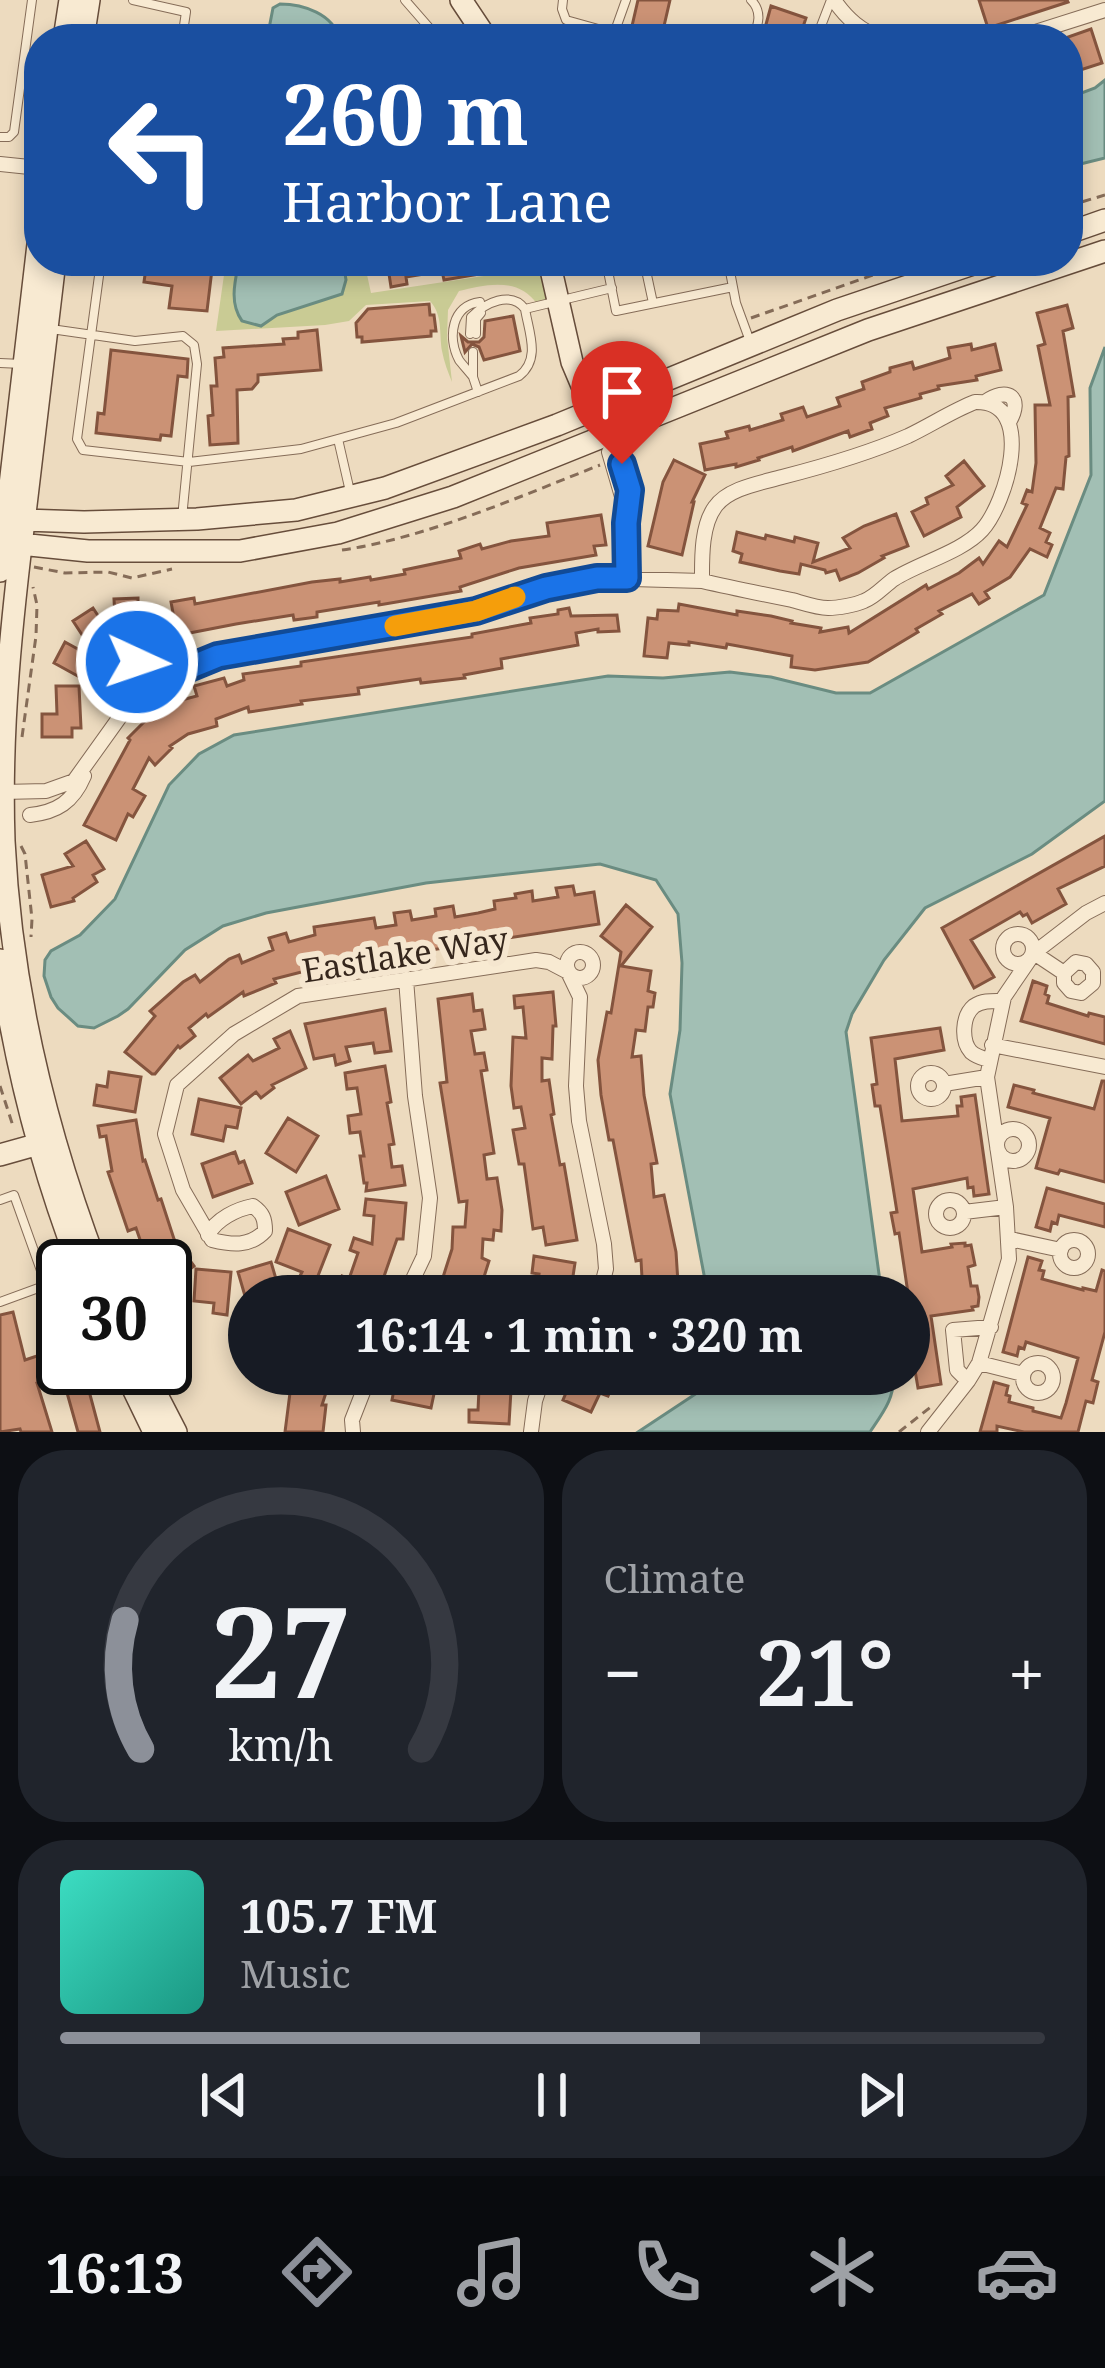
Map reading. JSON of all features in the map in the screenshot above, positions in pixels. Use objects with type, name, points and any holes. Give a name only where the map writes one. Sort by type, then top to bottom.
[{"type":"main road","points":[[34,276],[10,517],[13,549],[2,794],[20,995],[45,1142],[72,1239]]},
{"type":"main road","points":[[10,517],[53,276]]},
{"type":"main road","points":[[552,276],[572,362],[606,437]]},
{"type":"main road","points":[[10,517],[84,522],[182,519],[296,510],[385,488],[592,411],[837,310],[938,276]]},
{"type":"main road","points":[[13,549],[240,550],[338,533],[453,497],[1003,276]]},
{"type":"main road","points":[[0,571],[13,549]]},
{"type":"main road","points":[[0,961],[18,1065],[86,1239]]},
{"type":"main road","points":[[0,1155],[45,1142]]},
{"type":"main road","points":[[136,1395],[154,1432]]},
{"type":"main road","points":[[156,1395],[176,1432]]},
{"type":"street","points":[[832,0],[855,24]]},
{"type":"street","points":[[1061,24],[1105,10]]},
{"type":"street","points":[[2,794],[46,791],[68,784],[80,775],[141,693],[218,656],[476,611],[546,588],[597,578],[702,581],[827,608],[866,601],[893,580],[978,535],[993,516],[1009,472],[1009,422],[985,402],[957,409],[937,423],[859,456],[754,484],[725,498],[709,520],[702,581]]},
{"type":"street","points":[[606,437],[626,491]]},
{"type":"street","points":[[606,437],[620,457],[626,491],[627,578]]},
{"type":"street","points":[[127,707],[120,686],[128,667],[147,662],[174,674]]},
{"type":"street","points":[[30,815],[53,811],[71,799],[94,755]]},
{"type":"street","points":[[928,1432],[980,1363],[1006,1277],[1010,1238],[987,1077],[1003,1001],[1031,956],[1105,903]]},
{"type":"street","points":[[1031,956],[1064,973]]},
{"type":"street","name":"Eastlake Way","points":[[208,1235],[183,1190],[165,1134],[176,1085],[234,1034],[298,996],[536,960],[568,972],[580,997],[579,1121],[604,1244],[604,1275]]},
{"type":"street","points":[[406,979],[415,1096],[430,1198],[424,1256],[415,1275]]},
{"type":"street","points":[[1003,1001],[983,1002],[965,1020],[968,1048],[976,1055],[1105,1067]]},
{"type":"street","points":[[944,1084],[987,1077]]},
{"type":"street","points":[[964,1212],[1006,1207]]},
{"type":"street","points":[[1010,1238],[1060,1250]]},
{"type":"street","points":[[968,1382],[957,1370],[953,1330],[991,1327]]},
{"type":"street","points":[[980,1363],[1024,1374]]},
{"type":"street","points":[[353,1432],[352,1420],[362,1395]]},
{"type":"street","points":[[531,1432],[537,1395]]},
{"type":"lane","points":[[133,0],[185,12],[184,24]]},
{"type":"lane","points":[[405,0],[426,24]]},
{"type":"lane","points":[[0,137],[14,132],[24,59]]},
{"type":"lane","points":[[99,276],[76,439],[83,450],[189,462],[301,448],[395,423],[519,376],[529,368],[532,352],[525,309],[513,299],[468,304],[457,316],[458,356],[473,375]]},
{"type":"lane","points":[[609,276],[616,311],[733,287]]},
{"type":"lane","points":[[647,276],[653,304]]},
{"type":"lane","points":[[731,276],[751,346]]},
{"type":"lane","points":[[525,309],[612,288]]},
{"type":"lane","points":[[480,302],[466,312],[470,334],[473,314],[497,301]]},
{"type":"lane","points":[[47,328],[135,341],[183,336],[194,344],[197,364],[182,519]]},
{"type":"lane","points":[[473,352],[478,392]]},
{"type":"lane","points":[[0,363],[23,364]]},
{"type":"lane","points":[[338,439],[352,496]]},
{"type":"lane","points":[[0,1200],[14,1195],[36,1260]]},
{"type":"lane","points":[[0,1302],[36,1290]]},
{"type":"path","points":[[743,321],[870,276]]},
{"type":"path","points":[[13,549],[37,605],[25,731],[16,744]]},
{"type":"path","points":[[15,832],[25,854],[31,939]]},
{"type":"path","points":[[0,1086],[13,1126]]},
{"type":"green space","points":[[224,276],[236,276],[234,287],[276,315],[342,294],[343,276],[367,276],[371,293],[484,276],[546,276],[550,302],[537,304],[512,286],[459,291],[448,310],[452,382],[439,318],[430,301],[366,305],[349,321],[325,325],[216,331]]},
{"type":"shaded area","points":[[298,6],[332,24],[270,24],[273,8]]},
{"type":"shaded area","points":[[1105,80],[1105,158],[1083,163],[1083,92]]},
{"type":"shaded area","points":[[237,276],[345,276],[346,280],[342,294],[277,315],[261,326],[242,321],[234,292]]},
{"type":"shaded area","points":[[1105,347],[1105,801],[1032,854],[925,908],[884,960],[852,1014],[846,1032],[879,1275],[704,1275],[670,1094],[680,1030],[678,914],[656,880],[600,864],[426,883],[266,913],[223,926],[185,950],[128,1009],[94,1028],[78,1026],[51,997],[44,976],[51,951],[80,935],[115,899],[169,785],[199,754],[234,735],[608,676],[663,678],[730,672],[836,693],[870,693],[1044,595],[1091,475],[1090,388]]},
{"type":"shaded area","points":[[694,1395],[890,1395],[870,1432],[638,1432]]},
{"type":"building","points":[[638,0],[670,0],[664,24],[632,24]]},
{"type":"building","points":[[979,0],[1068,2],[1000,24],[987,24]]},
{"type":"building","points":[[771,6],[806,18],[804,24],[766,24]]},
{"type":"building","points":[[1091,29],[1102,63],[1083,69],[1083,32]]},
{"type":"building","points":[[145,276],[211,276],[207,311],[169,308],[172,286],[144,282]]},
{"type":"building","points":[[389,276],[412,276],[406,277],[407,284],[391,287]]},
{"type":"building","points":[[429,304],[436,331],[431,336],[362,342],[357,337],[356,323],[368,309]]},
{"type":"building","points":[[1067,305],[1073,328],[1063,331],[1074,396],[1068,397],[1069,456],[1063,489],[1056,488],[1040,528],[1050,533],[1047,557],[1030,549],[1010,577],[985,592],[989,598],[979,604],[972,594],[939,611],[942,614],[918,632],[868,662],[815,670],[791,667],[792,656],[689,642],[669,643],[667,658],[644,656],[648,618],[657,619],[658,610],[678,611],[679,604],[771,616],[821,628],[820,632],[848,627],[849,633],[926,585],[928,589],[979,558],[983,564],[999,541],[1007,547],[1027,505],[1022,503],[1027,490],[1032,492],[1035,405],[1050,405],[1038,346],[1045,344],[1037,313]]},
{"type":"building","points":[[513,316],[520,351],[484,360],[479,347],[472,344],[465,352],[461,336],[479,342],[485,321]]},
{"type":"building","points":[[317,330],[321,370],[258,375],[252,389],[237,390],[238,443],[210,445],[211,386],[217,386],[215,358],[224,357],[223,348],[284,344],[283,339],[298,338],[298,332]]},
{"type":"building","points":[[971,344],[972,350],[995,344],[1001,370],[976,376],[977,380],[938,386],[920,394],[921,398],[885,408],[888,416],[870,423],[872,429],[850,437],[848,431],[736,467],[705,470],[700,444],[728,438],[726,432],[783,420],[781,414],[803,407],[807,417],[840,406],[837,398],[864,389],[862,382],[890,368],[912,362],[914,369],[950,358],[948,348]]},
{"type":"building","points":[[111,350],[188,359],[187,377],[178,376],[171,436],[161,435],[160,440],[96,433],[98,413],[104,414]]},
{"type":"building","points":[[674,460],[705,475],[692,502],[682,555],[648,546],[663,482]]},
{"type":"building","points":[[964,461],[984,486],[957,507],[961,517],[924,536],[912,512],[928,504],[926,498],[953,485],[946,476]]},
{"type":"building","points":[[896,514],[908,546],[840,580],[836,570],[826,573],[801,564],[799,574],[740,562],[742,554],[733,551],[737,532],[794,542],[795,537],[818,543],[813,562],[850,548],[843,538]]},
{"type":"building","points":[[601,515],[606,545],[594,546],[596,555],[519,568],[460,587],[461,591],[317,612],[317,617],[294,620],[293,615],[236,624],[169,637],[170,642],[156,643],[155,635],[116,637],[114,599],[138,598],[138,616],[173,613],[171,602],[194,598],[195,604],[312,582],[371,580],[461,558],[459,551],[480,544],[482,549],[549,536],[547,523]]},
{"type":"building","points":[[93,608],[110,634],[90,647],[73,621]]},
{"type":"building","points":[[569,608],[571,616],[617,615],[619,631],[576,633],[578,645],[501,659],[502,668],[465,678],[358,688],[359,694],[249,712],[248,707],[216,719],[217,726],[188,734],[155,765],[149,758],[133,789],[145,796],[133,817],[128,814],[116,840],[84,825],[128,738],[171,698],[174,702],[197,696],[194,686],[224,678],[227,686],[244,680],[243,674],[301,666],[301,662],[472,637]]},
{"type":"building","points":[[65,642],[96,659],[85,680],[54,663]]},
{"type":"building","points":[[56,686],[79,686],[81,728],[72,728],[72,737],[42,737],[42,714],[57,714]]},
{"type":"building","points":[[1105,836],[1105,866],[1058,889],[1066,904],[1032,923],[1020,912],[971,940],[994,977],[974,988],[942,928]]},
{"type":"building","points":[[86,841],[104,869],[93,875],[97,882],[74,901],[51,907],[42,875],[73,866],[65,854]]},
{"type":"building","points":[[573,886],[575,895],[594,892],[599,924],[321,967],[274,979],[276,983],[244,996],[243,992],[208,1017],[206,1014],[189,1028],[195,1036],[178,1046],[155,1074],[125,1052],[155,1016],[150,1011],[183,982],[195,975],[200,982],[239,955],[242,963],[273,950],[269,938],[286,933],[289,942],[315,935],[314,927],[374,918],[376,928],[396,925],[394,913],[410,911],[412,920],[436,916],[435,909],[453,906],[455,917],[495,909],[494,901],[516,898],[515,894],[532,891],[533,901],[558,897],[556,888]]},
{"type":"building","points":[[626,905],[652,927],[621,966],[651,971],[648,991],[655,993],[653,1007],[648,1007],[645,1031],[636,1030],[632,1057],[641,1056],[657,1163],[651,1164],[654,1197],[664,1195],[677,1275],[642,1275],[641,1260],[636,1261],[613,1140],[609,1140],[598,1060],[621,952],[601,936]]},
{"type":"building","points":[[1033,981],[1047,986],[1047,1003],[1105,1017],[1105,1044],[1021,1021]]},
{"type":"building","points":[[553,992],[552,1059],[542,1058],[542,1081],[549,1080],[551,1115],[577,1240],[546,1245],[543,1227],[533,1229],[524,1164],[519,1164],[513,1130],[525,1128],[521,1107],[514,1108],[511,1086],[513,1037],[526,1038],[523,1007],[515,1008],[514,996]]},
{"type":"building","points":[[472,994],[474,1011],[482,1010],[485,1029],[471,1031],[475,1054],[484,1053],[487,1070],[481,1071],[494,1153],[484,1155],[487,1179],[497,1178],[502,1210],[501,1231],[494,1230],[493,1240],[483,1239],[482,1258],[489,1261],[485,1275],[444,1275],[453,1227],[465,1227],[467,1201],[459,1202],[440,1083],[447,1082],[438,999]]},
{"type":"building","points":[[385,1009],[391,1051],[375,1053],[373,1043],[346,1047],[350,1061],[336,1065],[334,1055],[314,1059],[305,1024]]},
{"type":"building","points":[[940,1028],[944,1050],[895,1059],[902,1121],[958,1116],[961,1097],[975,1095],[989,1194],[974,1196],[967,1178],[913,1189],[922,1252],[965,1243],[971,1245],[975,1265],[968,1267],[971,1286],[977,1286],[978,1306],[931,1316],[941,1384],[930,1386],[930,1275],[905,1275],[899,1233],[895,1234],[891,1213],[897,1212],[880,1106],[875,1106],[872,1085],[877,1084],[871,1038]]},
{"type":"building","points":[[290,1031],[306,1068],[272,1085],[261,1098],[256,1092],[241,1104],[220,1078],[248,1055],[253,1061],[279,1048],[274,1039]]},
{"type":"building","points":[[385,1066],[392,1167],[402,1166],[405,1185],[366,1191],[360,1132],[350,1133],[348,1116],[361,1114],[357,1088],[347,1089],[345,1073]]},
{"type":"building","points":[[109,1072],[141,1077],[135,1112],[94,1105],[97,1085],[107,1087]]},
{"type":"building","points":[[1102,1081],[1105,1182],[1036,1168],[1050,1118],[1008,1107],[1014,1085],[1094,1109]]},
{"type":"building","points":[[199,1099],[241,1108],[237,1128],[226,1126],[223,1141],[192,1134]]},
{"type":"building","points":[[288,1118],[318,1136],[296,1172],[266,1153]]},
{"type":"building","points":[[136,1120],[143,1161],[174,1239],[140,1239],[136,1228],[128,1231],[108,1172],[112,1171],[106,1136],[100,1137],[98,1126]]},
{"type":"building","points":[[235,1152],[252,1183],[213,1197],[202,1164]]},
{"type":"building","points":[[326,1176],[339,1209],[299,1225],[286,1192]]},
{"type":"building","points":[[1047,1188],[1105,1204],[1105,1227],[1059,1215],[1050,1231],[1036,1227]]},
{"type":"building","points":[[366,1199],[406,1203],[403,1239],[397,1239],[384,1275],[350,1275],[358,1253],[350,1250],[354,1238],[372,1244],[374,1216],[364,1215]]},
{"type":"building","points":[[288,1229],[330,1245],[318,1275],[300,1275],[276,1262]]},
{"type":"building","points":[[534,1256],[575,1263],[573,1275],[532,1273]]},
{"type":"building","points":[[1028,1257],[1042,1261],[1042,1279],[1083,1290],[1096,1291],[1105,1271],[1105,1332],[1092,1380],[1098,1382],[1093,1403],[1086,1401],[1078,1432],[1024,1432],[997,1426],[997,1432],[980,1432],[994,1382],[1008,1386],[1009,1402],[1033,1411],[1061,1418],[1066,1403],[1078,1358],[1026,1342],[1017,1356],[1003,1352]]},
{"type":"building","points":[[271,1262],[275,1275],[239,1275]]},
{"type":"building","points":[[196,1269],[231,1272],[227,1315],[213,1313],[214,1303],[194,1301]]},
{"type":"building","points":[[13,1312],[25,1360],[36,1356],[36,1395],[41,1395],[52,1432],[0,1432],[0,1315]]},
{"type":"building","points":[[68,1395],[91,1395],[100,1432],[78,1432]]},
{"type":"building","points":[[290,1395],[325,1395],[323,1432],[285,1432]]},
{"type":"building","points":[[393,1395],[434,1395],[431,1408],[392,1400]]},
{"type":"building","points":[[479,1395],[511,1395],[509,1424],[469,1422],[469,1410],[478,1410]]},
{"type":"building","points":[[565,1395],[599,1395],[591,1412],[563,1400]]},
{"type":"slow traffic","points":[[395,626],[476,611],[515,597]]},
{"type":"route","points":[[137,662],[174,674],[218,656],[476,611],[546,588],[597,578],[627,578],[630,490],[622,464]]}]
